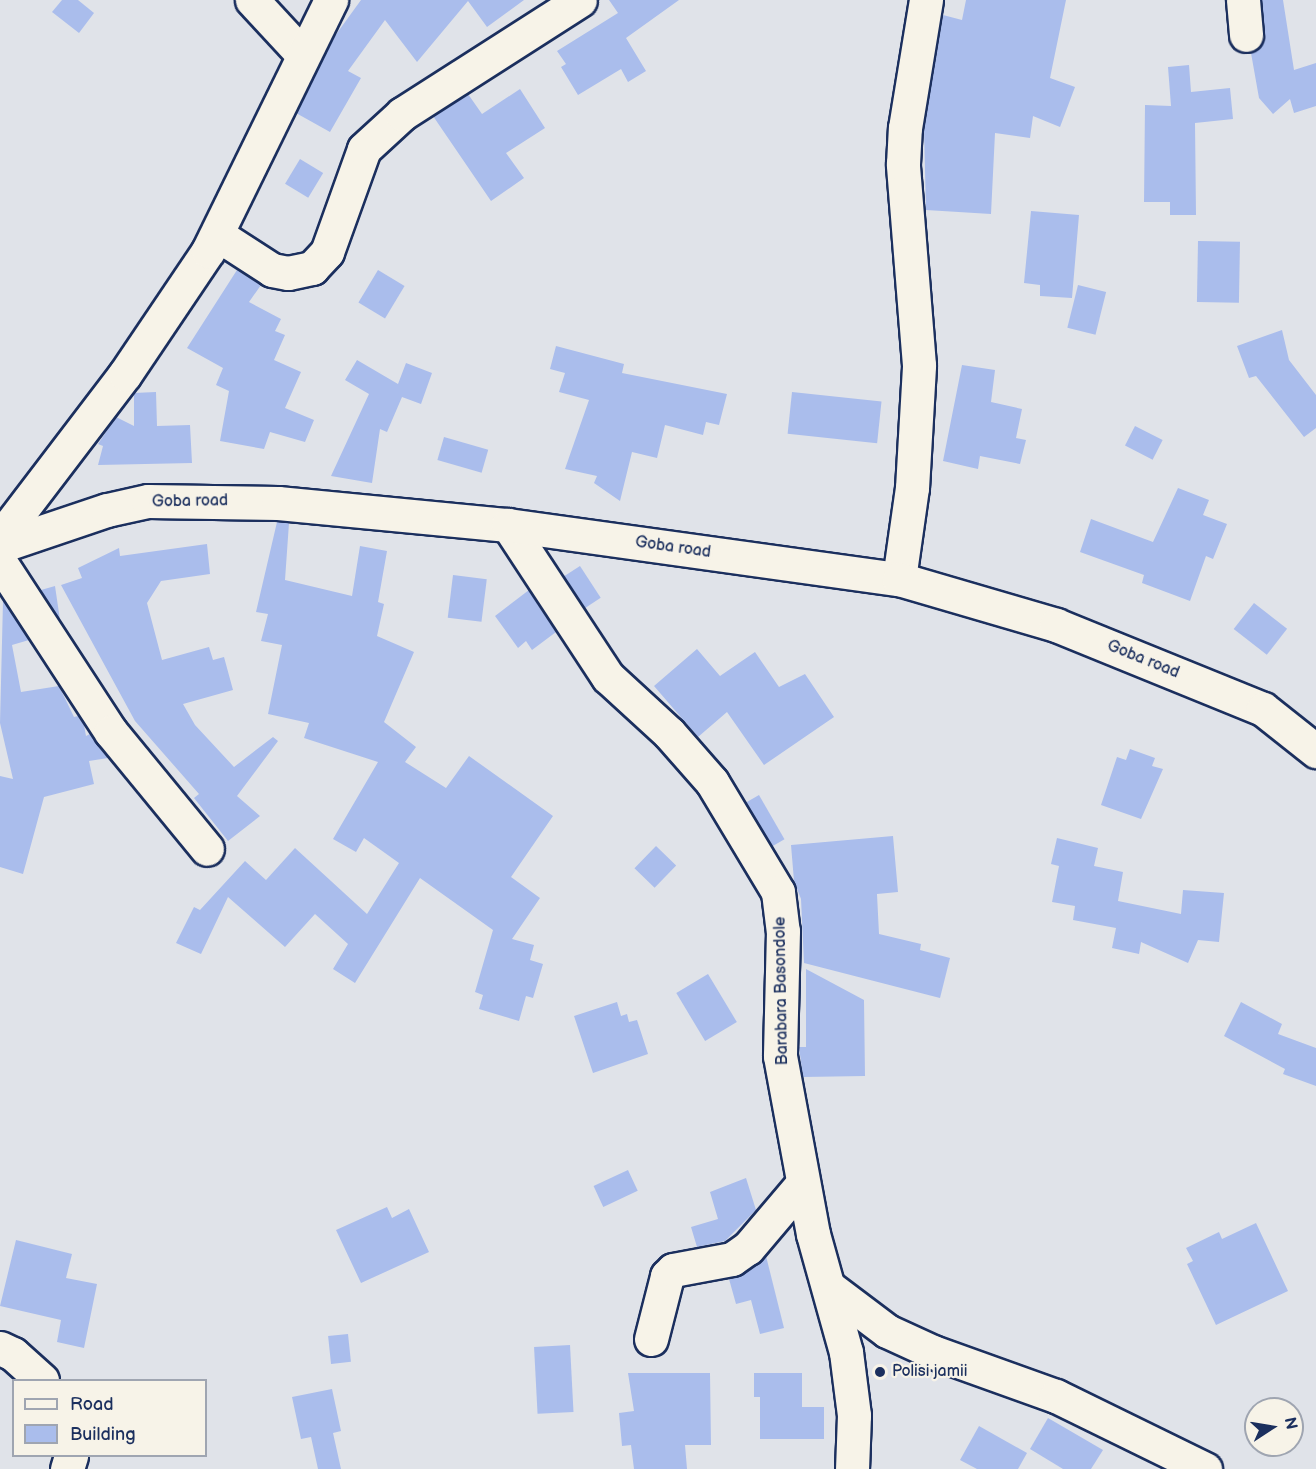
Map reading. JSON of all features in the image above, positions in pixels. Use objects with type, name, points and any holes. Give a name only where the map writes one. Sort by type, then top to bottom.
[{"type":"street","points":[[252,0],[302,54]]},
{"type":"street","points":[[0,538],[125,374],[218,235],[302,54],[331,0]]},
{"type":"street","points":[[218,235],[272,270],[288,273],[312,268],[327,252],[364,148],[402,114],[580,0]]},
{"type":"street","points":[[899,579],[912,488],[919,364],[904,140],[926,0]]},
{"type":"street","points":[[1243,0],[1246,35]]},
{"type":"street","name":"Goba road","points":[[0,546],[107,510],[180,500],[278,503],[508,525],[899,579],[1056,625],[1263,709],[1316,751]]},
{"type":"street","name":"Barabara Basondole","points":[[508,525],[608,677],[669,733],[712,782],[778,892],[783,931],[780,1056],[813,1234],[830,1288],[846,1352],[854,1415],[852,1469]]},
{"type":"street","points":[[0,562],[111,732],[207,849]]},
{"type":"street","points":[[651,1339],[667,1276],[673,1270],[732,1259],[748,1248],[803,1183]]},
{"type":"street","points":[[830,1288],[887,1330],[933,1352],[1056,1396],[1205,1469]]},
{"type":"street","points":[[0,1348],[13,1354],[41,1379]]},
{"type":"building","points":[[62,0],[78,0],[94,13],[79,33],[52,12]]},
{"type":"building","points":[[361,0],[524,0],[487,27],[468,1],[417,62],[385,20],[348,71],[361,78],[330,132],[296,113],[332,40]]},
{"type":"building","points":[[609,0],[679,0],[626,38],[646,71],[628,82],[621,69],[578,95],[561,67],[566,64],[557,51],[618,13]]},
{"type":"building","points":[[966,0],[1066,0],[1050,78],[1075,87],[1060,127],[1033,116],[1030,138],[995,133],[991,214],[926,210],[924,130],[943,15],[962,20]]},
{"type":"building","points":[[1262,0],[1283,0],[1294,70],[1316,63],[1316,106],[1294,113],[1290,99],[1273,114],[1259,98],[1251,53],[1263,42]]},
{"type":"building","points":[[1189,65],[1191,92],[1230,88],[1233,119],[1195,123],[1196,215],[1170,215],[1170,202],[1144,202],[1145,105],[1171,106],[1168,67]]},
{"type":"building","points":[[520,89],[545,128],[506,153],[524,178],[491,201],[433,116],[468,94],[482,114]]},
{"type":"building","points":[[300,159],[323,173],[308,198],[285,184]]},
{"type":"building","points":[[1031,211],[1079,215],[1072,298],[1040,296],[1040,285],[1024,283]]},
{"type":"building","points":[[1198,241],[1240,242],[1239,303],[1197,302]]},
{"type":"building","points":[[237,270],[261,285],[249,302],[281,319],[275,331],[285,335],[274,360],[301,372],[285,408],[314,420],[305,442],[270,432],[264,449],[220,441],[229,391],[216,385],[223,368],[187,348]]},
{"type":"building","points":[[378,270],[405,286],[385,319],[358,303]]},
{"type":"building","points":[[1078,285],[1106,292],[1095,335],[1067,328]]},
{"type":"building","points":[[1282,330],[1289,360],[1316,395],[1316,428],[1304,437],[1256,376],[1249,378],[1237,346]]},
{"type":"building","points":[[556,346],[624,364],[622,373],[727,394],[719,425],[706,422],[703,435],[665,425],[657,458],[632,452],[620,501],[594,483],[597,476],[565,469],[589,400],[559,392],[565,373],[550,369]]},
{"type":"building","points":[[357,360],[398,384],[406,363],[432,373],[421,404],[402,397],[387,432],[380,429],[372,483],[331,476],[369,394],[345,380]]},
{"type":"building","points":[[962,365],[995,370],[991,402],[1022,409],[1016,438],[1026,440],[1020,464],[980,456],[978,469],[943,461]]},
{"type":"building","points":[[156,392],[157,426],[190,425],[192,463],[98,465],[103,446],[98,444],[116,417],[134,426],[134,393]]},
{"type":"building","points":[[792,392],[882,401],[877,443],[788,434]]},
{"type":"building","points":[[1135,426],[1163,440],[1153,460],[1125,446]]},
{"type":"building","points":[[444,437],[488,450],[482,473],[437,460]]},
{"type":"building","points":[[1178,488],[1209,500],[1203,515],[1227,524],[1213,559],[1206,556],[1190,601],[1142,583],[1144,575],[1080,552],[1091,519],[1153,542]]},
{"type":"building","points":[[277,522],[289,523],[285,580],[352,596],[360,546],[387,551],[378,602],[384,604],[377,636],[414,652],[384,722],[416,747],[405,762],[446,788],[469,756],[553,816],[511,877],[540,898],[512,939],[534,945],[530,960],[543,964],[533,998],[526,996],[519,1021],[479,1009],[483,995],[475,992],[493,930],[420,878],[355,983],[333,969],[348,944],[315,914],[285,947],[228,897],[201,954],[176,943],[194,907],[200,910],[245,861],[266,880],[295,848],[367,914],[399,863],[364,838],[356,852],[333,839],[378,762],[304,738],[309,723],[268,714],[282,645],[261,641],[268,614],[256,612]]},
{"type":"building","points":[[207,544],[210,574],[161,581],[147,603],[162,660],[209,647],[213,660],[224,657],[233,690],[183,704],[195,725],[234,767],[273,737],[278,741],[237,796],[260,816],[228,841],[194,798],[199,794],[135,721],[61,585],[82,578],[78,568],[119,548],[120,556]]},
{"type":"building","points":[[580,566],[601,598],[585,608],[564,576]]},
{"type":"building","points":[[453,575],[487,579],[482,622],[448,618]]},
{"type":"building","points":[[55,586],[60,620],[41,590]]},
{"type":"building","points":[[529,590],[556,632],[532,650],[526,641],[518,648],[495,616]]},
{"type":"building","points":[[3,601],[29,640],[12,645],[21,692],[59,686],[74,717],[78,716],[84,725],[86,736],[90,734],[108,758],[89,761],[94,784],[44,797],[23,874],[0,867],[0,776],[13,779],[0,723]]},
{"type":"building","points":[[1254,603],[1287,629],[1267,655],[1234,629]]},
{"type":"building","points":[[697,649],[720,676],[755,652],[779,687],[805,674],[834,717],[764,765],[727,712],[698,737],[654,686]]},
{"type":"building","points":[[1130,749],[1155,758],[1152,766],[1163,769],[1141,819],[1101,805],[1117,757],[1126,760]]},
{"type":"building","points":[[759,795],[784,839],[772,847],[746,802]]},
{"type":"building","points":[[893,836],[898,892],[877,894],[879,934],[921,944],[920,950],[950,958],[940,998],[804,963],[801,899],[794,881],[791,845]]},
{"type":"building","points":[[1057,838],[1098,848],[1094,866],[1123,872],[1118,901],[1181,914],[1183,890],[1224,893],[1219,942],[1198,940],[1188,963],[1141,942],[1139,954],[1112,948],[1116,928],[1073,920],[1075,906],[1052,902],[1059,866],[1051,864]]},
{"type":"building","points":[[656,846],[676,865],[655,888],[634,868]]},
{"type":"building","points":[[806,969],[864,1000],[865,1076],[803,1077],[799,1047],[806,1047]]},
{"type":"building","points":[[708,974],[737,1022],[705,1041],[676,993]]},
{"type":"building","points":[[617,1002],[621,1016],[627,1014],[629,1022],[637,1020],[648,1054],[593,1073],[574,1016]]},
{"type":"building","points":[[1241,1002],[1282,1024],[1278,1034],[1316,1048],[1316,1086],[1283,1074],[1285,1069],[1224,1036]]},
{"type":"building","points":[[628,1170],[638,1191],[603,1207],[594,1186]]},
{"type":"building","points":[[746,1178],[756,1210],[725,1241],[697,1247],[691,1227],[718,1219],[710,1192]]},
{"type":"building","points":[[387,1207],[392,1218],[409,1209],[429,1252],[361,1283],[336,1230]]},
{"type":"building","points":[[1256,1223],[1288,1291],[1216,1325],[1187,1264],[1193,1261],[1186,1248],[1219,1232],[1222,1239]]},
{"type":"building","points":[[16,1240],[72,1254],[66,1278],[97,1284],[84,1348],[57,1342],[61,1320],[0,1306]]},
{"type":"building","points":[[766,1256],[784,1328],[760,1334],[751,1300],[736,1304],[729,1279],[743,1274]]},
{"type":"building","points":[[348,1334],[351,1362],[331,1364],[328,1336]]},
{"type":"building","points":[[570,1345],[574,1412],[538,1414],[534,1347]]},
{"type":"building","points":[[628,1373],[710,1373],[711,1445],[685,1445],[687,1469],[634,1469],[631,1445],[622,1446],[619,1413],[634,1411]]},
{"type":"building","points":[[754,1373],[802,1373],[802,1407],[824,1407],[824,1439],[760,1439],[760,1397],[754,1397]]},
{"type":"building","points":[[332,1389],[341,1431],[333,1433],[341,1469],[318,1469],[311,1437],[301,1439],[292,1397]]},
{"type":"building","points":[[1048,1418],[1103,1450],[1091,1469],[1063,1469],[1030,1449]]},
{"type":"building","points":[[979,1426],[1027,1453],[1018,1469],[977,1469],[960,1460]]},
{"type":"place","name":"Polisi jamii","points":[[880,1372]]}]
